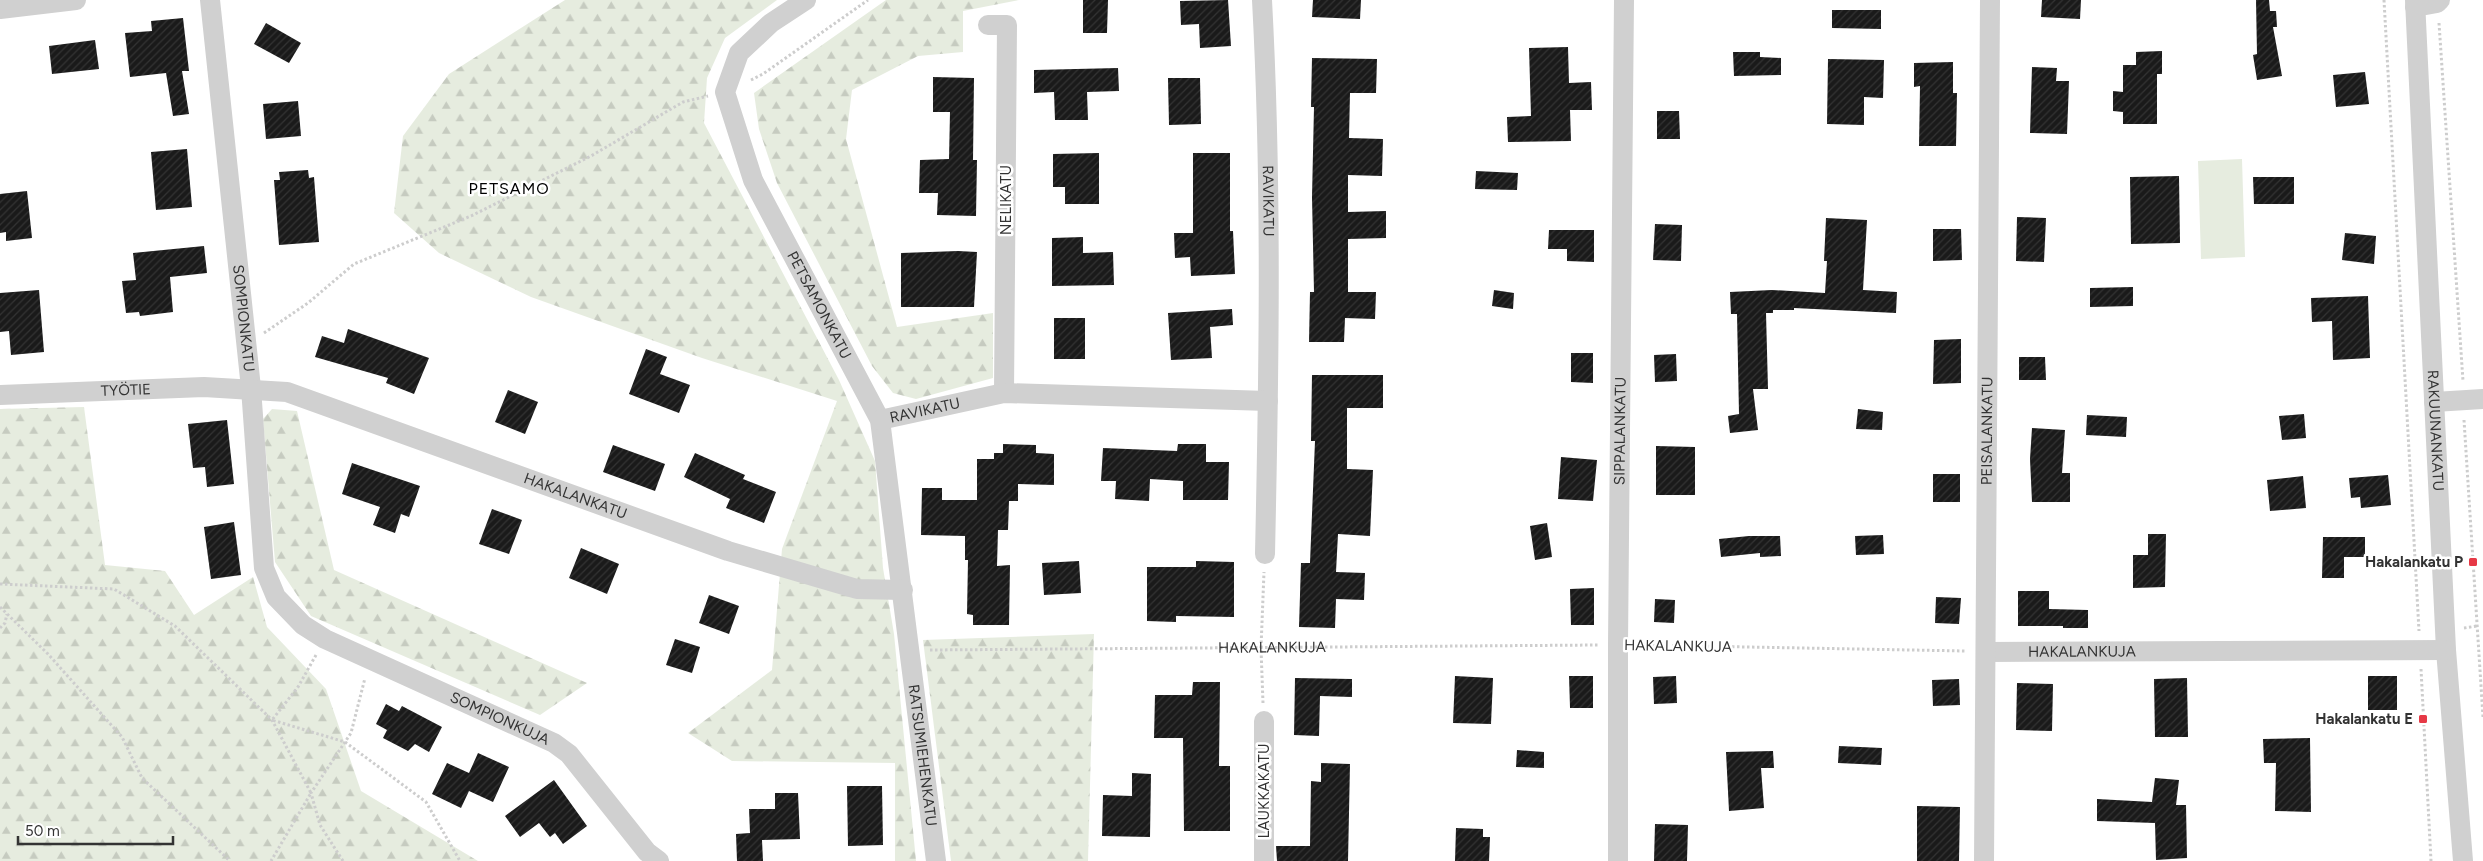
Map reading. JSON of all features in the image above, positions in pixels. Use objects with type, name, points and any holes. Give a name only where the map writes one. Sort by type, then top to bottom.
[{"type":"street","points":[[0,9],[76,0]]},
{"type":"street","name":"SOMPIONKATU","points":[[210,0],[251,388],[264,568],[276,597],[303,625]]},
{"type":"street","points":[[725,92],[739,53],[771,23],[806,0]]},
{"type":"street","name":"RAVIKATU","points":[[1262,0],[1266,74],[1268,402],[1265,554]]},
{"type":"street","name":"SIPPALANKATU","points":[[1618,861],[1618,644],[1624,0]]},
{"type":"street","name":"PEISALANKATU","points":[[1984,861],[1990,0]]},
{"type":"street","points":[[2415,3],[2439,2]]},
{"type":"street","name":"RAKUUNANKATU","points":[[2415,3],[2446,650],[2463,861]]},
{"type":"street","name":"NELIKATU","points":[[988,25],[1007,25],[1004,393]]},
{"type":"street","name":"PETSAMONKATU","points":[[725,92],[753,180],[880,420],[903,590],[909,650]]},
{"type":"street","name":"TYÖTIE","points":[[0,396],[204,386],[251,388]]},
{"type":"street","name":"HAKALANKATU","points":[[251,388],[287,392],[728,551],[857,589],[903,590]]},
{"type":"street","name":"RAVIKATU","points":[[880,420],[1004,393],[1268,402]]},
{"type":"street","points":[[2434,402],[2474,399]]},
{"type":"street","name":"SOMPIONKUJA","points":[[303,625],[325,639],[554,743],[569,754],[647,852],[659,861]]},
{"type":"street","name":"RATSUMIEHENKATU","points":[[909,650],[936,861]]},
{"type":"street","name":"HAKALANKUJA","points":[[1986,652],[2446,650]]},
{"type":"street","name":"LAUKKAKATU","points":[[1264,721],[1264,861]]},
{"type":"path","points":[[247,346],[308,303],[354,264],[471,216],[591,156],[683,102],[725,92],[763,74],[868,0]]},
{"type":"path","points":[[2384,0],[2431,861]]},
{"type":"path","points":[[2439,2],[2474,399],[2464,419],[2483,717]]},
{"type":"path","points":[[1264,721],[1262,648],[1265,554]]},
{"type":"path","points":[[0,584],[114,589],[175,626],[272,720],[311,793],[320,825],[343,861]]},
{"type":"path","points":[[0,607],[48,654],[122,737],[142,778],[230,861]]},
{"type":"path","points":[[0,628],[5,623],[7,614]]},
{"type":"path","points":[[272,720],[298,687],[325,639]]},
{"type":"path","name":"HAKALANKUJA","points":[[909,650],[1618,644],[1986,652]]},
{"type":"path","points":[[271,861],[311,793],[351,732],[370,660]]},
{"type":"path","points":[[272,720],[345,742],[426,802],[460,861]]},
{"type":"green space","points":[[565,0],[777,0],[725,38],[707,78],[704,123],[839,380],[875,461],[883,568],[894,634],[916,861],[895,861],[895,763],[732,761],[688,733],[772,670],[782,549],[837,401],[702,358],[531,297],[439,253],[394,213],[403,136],[449,74]]},
{"type":"green space","points":[[886,0],[1019,0],[963,11],[963,52],[918,56],[852,90],[846,139],[897,327],[993,313],[993,378],[916,399],[893,393],[872,366],[777,183],[759,129],[754,93]]},
{"type":"green space","points":[[2242,159],[2245,257],[2201,259],[2198,161]]},
{"type":"green space","points":[[84,407],[105,565],[165,571],[194,615],[253,577],[267,627],[326,689],[361,791],[478,861],[0,861],[0,409]]},
{"type":"green space","points":[[272,409],[297,411],[334,570],[587,683],[540,715],[311,616],[275,562],[263,419]]},
{"type":"green space","points":[[1094,634],[1088,861],[951,861],[923,640]]},
{"type":"building","points":[[1083,0],[1108,0],[1107,33],[1083,33]]},
{"type":"building","points":[[1228,0],[1231,46],[1200,48],[1199,24],[1181,25],[1180,1]]},
{"type":"building","points":[[1313,0],[1361,0],[1360,19],[1312,17]]},
{"type":"building","points":[[2042,0],[2081,0],[2080,19],[2041,17]]},
{"type":"building","points":[[2256,0],[2269,0],[2270,11],[2276,11],[2277,27],[2273,27],[2282,76],[2257,80],[2253,55],[2257,54]]},
{"type":"building","points":[[1832,10],[1881,10],[1881,29],[1832,28]]},
{"type":"building","points":[[183,18],[189,71],[182,71],[189,114],[173,116],[166,73],[130,77],[125,33],[152,31],[151,21]]},
{"type":"building","points":[[266,23],[301,43],[289,63],[254,44]]},
{"type":"building","points":[[95,40],[99,69],[52,74],[49,46]]},
{"type":"building","points":[[1568,47],[1569,83],[1591,82],[1592,110],[1570,110],[1571,141],[1508,142],[1507,117],[1531,116],[1529,48]]},
{"type":"building","points":[[2162,51],[2162,74],[2157,74],[2157,124],[2123,124],[2123,112],[2113,111],[2113,91],[2123,92],[2123,65],[2136,65],[2136,52]]},
{"type":"building","points":[[1733,52],[1760,52],[1760,57],[1781,58],[1781,75],[1734,76]]},
{"type":"building","points":[[1312,58],[1377,59],[1376,93],[1350,93],[1349,138],[1383,139],[1382,176],[1348,175],[1348,212],[1386,211],[1386,238],[1348,239],[1348,292],[1376,292],[1375,319],[1345,318],[1344,342],[1309,342],[1310,292],[1314,292],[1312,197],[1314,107],[1311,107]]},
{"type":"building","points":[[1828,59],[1884,60],[1883,98],[1864,97],[1864,125],[1827,124]]},
{"type":"building","points":[[1953,62],[1953,93],[1957,93],[1956,146],[1919,146],[1920,86],[1914,87],[1914,63]]},
{"type":"building","points":[[2032,67],[2057,68],[2056,81],[2069,81],[2067,134],[2030,133]]},
{"type":"building","points":[[1118,68],[1119,91],[1087,92],[1088,120],[1055,120],[1054,92],[1034,93],[1034,70]]},
{"type":"building","points":[[2365,72],[2369,104],[2336,107],[2333,75]]},
{"type":"building","points":[[933,77],[974,78],[973,160],[977,160],[976,216],[937,215],[938,193],[919,193],[920,160],[949,159],[950,112],[933,112]]},
{"type":"building","points":[[1168,78],[1200,78],[1201,124],[1169,125]]},
{"type":"building","points":[[298,101],[301,136],[266,139],[263,104]]},
{"type":"building","points":[[1657,111],[1679,111],[1680,139],[1657,139]]},
{"type":"building","points":[[187,149],[192,207],[156,210],[151,152]]},
{"type":"building","points":[[1099,153],[1099,204],[1065,204],[1065,187],[1053,187],[1053,154]]},
{"type":"building","points":[[1193,153],[1230,153],[1230,231],[1233,231],[1235,274],[1191,276],[1190,257],[1175,258],[1174,233],[1193,233]]},
{"type":"building","points":[[308,170],[309,178],[314,177],[319,242],[279,245],[274,180],[280,180],[279,172]]},
{"type":"building","points":[[1476,171],[1518,173],[1517,190],[1475,189]]},
{"type":"building","points":[[2179,176],[2180,243],[2131,244],[2130,177]]},
{"type":"building","points":[[2253,177],[2294,177],[2294,204],[2254,204]]},
{"type":"building","points":[[27,191],[32,238],[6,241],[6,232],[0,233],[0,194]]},
{"type":"building","points":[[2017,217],[2046,218],[2044,262],[2016,261]]},
{"type":"building","points":[[1826,218],[1867,220],[1863,290],[1897,292],[1896,313],[1794,308],[1794,310],[1773,310],[1773,313],[1766,313],[1768,389],[1753,389],[1758,430],[1730,433],[1728,416],[1739,414],[1737,314],[1731,314],[1730,292],[1772,290],[1825,293],[1827,261],[1824,261]]},
{"type":"building","points":[[1655,224],[1682,225],[1681,261],[1653,260]]},
{"type":"building","points":[[1933,229],[1961,229],[1962,260],[1933,261]]},
{"type":"building","points":[[1549,230],[1594,230],[1594,262],[1567,261],[1567,249],[1548,249]]},
{"type":"building","points":[[2345,233],[2376,236],[2374,264],[2342,260]]},
{"type":"building","points":[[1083,237],[1083,253],[1113,252],[1114,285],[1052,286],[1052,238]]},
{"type":"building","points":[[204,246],[207,273],[170,277],[173,312],[140,316],[139,312],[126,313],[122,281],[136,280],[133,253]]},
{"type":"building","points":[[977,252],[974,307],[901,307],[901,253]]},
{"type":"building","points":[[2133,287],[2133,306],[2090,307],[2090,288]]},
{"type":"building","points":[[39,290],[44,352],[11,355],[9,331],[0,332],[0,293]]},
{"type":"building","points":[[1494,290],[1514,293],[1513,309],[1492,306]]},
{"type":"building","points":[[2368,296],[2370,358],[2333,360],[2332,321],[2312,322],[2311,298]]},
{"type":"building","points":[[1232,309],[1233,325],[1210,327],[1212,358],[1171,360],[1168,313]]},
{"type":"building","points":[[1054,318],[1085,318],[1085,359],[1054,359]]},
{"type":"building","points":[[348,329],[429,358],[414,394],[386,383],[388,378],[315,357],[322,336],[344,343]]},
{"type":"building","points":[[1961,339],[1961,383],[1933,384],[1934,340]]},
{"type":"building","points":[[646,349],[667,357],[660,374],[690,385],[679,413],[629,394]]},
{"type":"building","points":[[1571,353],[1593,353],[1593,383],[1571,382]]},
{"type":"building","points":[[1676,354],[1677,381],[1655,382],[1654,355]]},
{"type":"building","points":[[2019,357],[2045,357],[2046,380],[2019,380]]},
{"type":"building","points":[[1312,375],[1383,375],[1383,408],[1347,408],[1347,469],[1373,470],[1370,536],[1338,534],[1336,572],[1365,573],[1364,600],[1336,599],[1335,628],[1299,627],[1301,563],[1310,563],[1315,441],[1311,441]]},
{"type":"building","points":[[508,390],[538,402],[525,434],[495,422]]},
{"type":"building","points":[[1858,409],[1883,412],[1882,430],[1856,429]]},
{"type":"building","points":[[2304,414],[2306,438],[2282,440],[2279,416]]},
{"type":"building","points":[[2087,415],[2127,417],[2126,437],[2086,435]]},
{"type":"building","points":[[227,420],[234,484],[207,487],[205,467],[193,468],[188,424]]},
{"type":"building","points":[[2032,428],[2065,430],[2062,473],[2070,473],[2070,502],[2032,502],[2030,459]]},
{"type":"building","points":[[1003,444],[1036,445],[1036,453],[1054,454],[1054,485],[1018,484],[1018,501],[1009,501],[1008,530],[998,530],[997,566],[1010,565],[1009,625],[973,625],[973,615],[967,614],[968,560],[965,560],[965,536],[921,535],[922,488],[942,488],[942,500],[977,500],[977,459],[994,459],[994,453],[1003,453]]},
{"type":"building","points":[[1178,444],[1206,444],[1206,462],[1229,462],[1228,500],[1183,500],[1183,481],[1150,479],[1149,501],[1115,499],[1116,481],[1101,481],[1103,448],[1177,451]]},
{"type":"building","points":[[613,445],[665,464],[655,491],[603,472]]},
{"type":"building","points":[[1656,446],[1695,447],[1695,495],[1656,495]]},
{"type":"building","points":[[695,453],[745,475],[743,479],[776,492],[764,523],[726,508],[730,499],[684,477]]},
{"type":"building","points":[[1561,457],[1597,460],[1593,501],[1558,499]]},
{"type":"building","points":[[352,463],[420,486],[409,517],[401,514],[395,533],[373,525],[380,507],[342,494]]},
{"type":"building","points":[[1933,474],[1960,474],[1960,502],[1933,502]]},
{"type":"building","points":[[2388,475],[2391,505],[2361,508],[2360,497],[2351,498],[2349,478]]},
{"type":"building","points":[[2303,476],[2306,508],[2270,511],[2267,480]]},
{"type":"building","points":[[492,509],[522,520],[509,554],[479,544]]},
{"type":"building","points":[[234,522],[241,575],[211,579],[204,527]]},
{"type":"building","points":[[1547,523],[1552,557],[1535,560],[1530,526]]},
{"type":"building","points":[[2148,534],[2166,534],[2165,587],[2133,588],[2133,555],[2148,555]]},
{"type":"building","points":[[1883,535],[1884,554],[1856,555],[1855,536]]},
{"type":"building","points":[[1749,536],[1780,536],[1781,556],[1760,557],[1760,553],[1721,557],[1719,539]]},
{"type":"building","points":[[2323,537],[2365,537],[2365,557],[2344,557],[2344,578],[2322,578]]},
{"type":"building","points":[[581,548],[619,564],[607,594],[569,578]]},
{"type":"building","points":[[1079,561],[1081,593],[1044,595],[1042,563]]},
{"type":"building","points":[[1196,561],[1234,562],[1234,617],[1176,616],[1176,622],[1147,621],[1147,567],[1196,567]]},
{"type":"building","points":[[1594,588],[1594,625],[1571,625],[1570,589]]},
{"type":"building","points":[[2018,591],[2049,591],[2049,609],[2088,610],[2088,628],[2018,626]]},
{"type":"building","points":[[709,595],[739,606],[729,634],[699,623]]},
{"type":"building","points":[[1936,597],[1961,598],[1959,624],[1935,623]]},
{"type":"building","points":[[1655,599],[1675,600],[1674,623],[1654,622]]},
{"type":"building","points":[[675,639],[700,647],[692,673],[666,665]]},
{"type":"building","points":[[1455,676],[1493,678],[1491,724],[1453,723]]},
{"type":"building","points":[[1569,676],[1593,676],[1593,708],[1570,708]]},
{"type":"building","points":[[1676,676],[1677,703],[1654,704],[1653,677]]},
{"type":"building","points":[[2368,676],[2397,676],[2397,710],[2368,710]]},
{"type":"building","points":[[1295,678],[1352,679],[1352,697],[1320,696],[1319,736],[1294,735]]},
{"type":"building","points":[[2187,678],[2188,737],[2155,737],[2154,679]]},
{"type":"building","points":[[1959,679],[1960,705],[1933,706],[1932,680]]},
{"type":"building","points":[[1193,682],[1220,682],[1219,766],[1230,766],[1230,831],[1184,831],[1183,738],[1154,738],[1155,695],[1192,695]]},
{"type":"building","points":[[2017,683],[2053,684],[2052,731],[2016,730]]},
{"type":"building","points":[[386,704],[399,711],[402,706],[442,727],[429,752],[415,744],[408,751],[383,738],[387,730],[376,724]]},
{"type":"building","points":[[2310,738],[2311,812],[2275,811],[2276,763],[2264,763],[2263,739]]},
{"type":"building","points":[[1839,746],[1882,748],[1881,765],[1838,763]]},
{"type":"building","points":[[1517,750],[1544,752],[1544,768],[1516,767]]},
{"type":"building","points":[[1773,751],[1774,768],[1761,768],[1764,808],[1729,811],[1726,752]]},
{"type":"building","points":[[478,753],[509,767],[493,802],[469,791],[461,808],[432,794],[447,763],[469,773]]},
{"type":"building","points":[[1321,763],[1350,764],[1348,861],[1277,861],[1276,846],[1310,846],[1311,781],[1321,782]]},
{"type":"building","points":[[1132,773],[1151,774],[1150,837],[1102,836],[1103,795],[1132,796]]},
{"type":"building","points":[[2155,778],[2179,780],[2176,805],[2186,805],[2187,858],[2156,860],[2155,823],[2097,821],[2097,799],[2152,802]]},
{"type":"building","points":[[554,780],[587,826],[563,844],[555,833],[550,837],[539,823],[520,837],[505,816]]},
{"type":"building","points":[[847,786],[882,786],[883,845],[848,846]]},
{"type":"building","points":[[775,793],[798,793],[800,839],[762,840],[763,861],[737,861],[736,834],[750,833],[749,809],[775,809]]},
{"type":"building","points":[[1917,806],[1960,807],[1959,861],[1917,861]]},
{"type":"building","points":[[1655,824],[1688,825],[1687,861],[1654,861]]},
{"type":"building","points":[[1456,828],[1483,829],[1483,837],[1490,837],[1489,861],[1455,861]]},
{"type":"place","name":"Hakalankatu P","points":[[2473,562]]},
{"type":"place","name":"Hakalankatu E","points":[[2423,719]]},
{"type":"district","name":"PETSAMO","points":[[509,188]]}]
